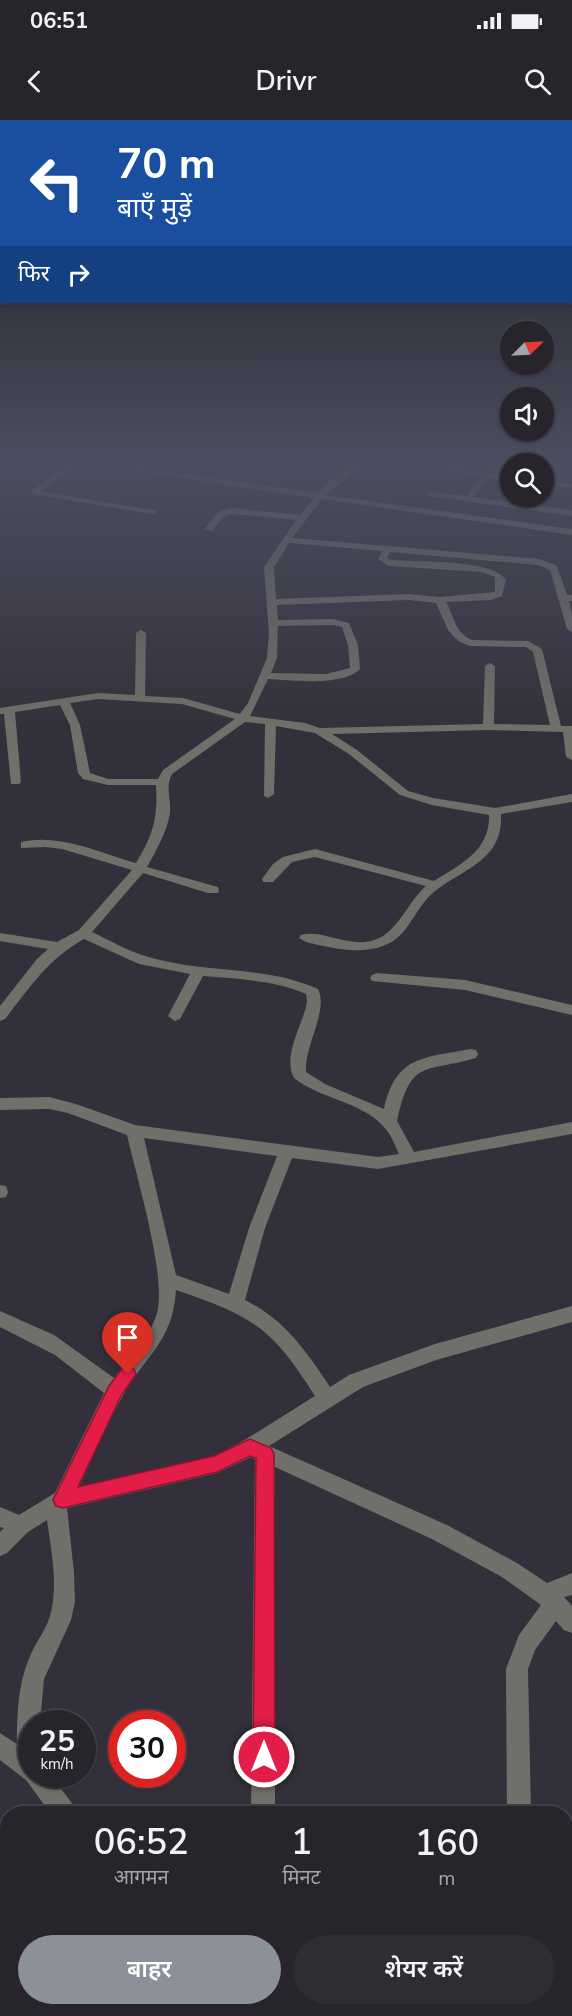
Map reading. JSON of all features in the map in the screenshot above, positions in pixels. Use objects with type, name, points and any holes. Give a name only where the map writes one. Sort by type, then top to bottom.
[{"type":"street","points":[[0,1016],[42,962],[59,947],[84,933],[140,868],[151,849],[164,813],[162,782],[167,772],[243,718],[272,658],[274,623],[269,567],[278,553]]},
{"type":"street","points":[[273,602],[409,597],[438,600],[491,597],[499,594],[501,580],[498,575],[483,569],[389,563],[382,559],[385,553]]},
{"type":"street","points":[[446,553],[546,563],[554,568],[567,598],[572,627]]},
{"type":"street","points":[[438,600],[451,630],[462,640],[470,643],[528,644],[538,651],[565,729],[572,758]]},
{"type":"street","points":[[265,675],[334,676],[348,674],[355,669],[353,645],[346,625],[333,622],[274,623]]},
{"type":"street","points":[[140,697],[141,633]]},
{"type":"street","points":[[488,727],[490,666]]},
{"type":"street","points":[[15,782],[5,711],[98,696],[183,701],[243,718],[319,731],[488,727],[565,729]]},
{"type":"street","points":[[63,701],[75,725],[84,773],[87,777],[108,782],[162,782]]},
{"type":"street","points":[[268,794],[271,721]]},
{"type":"street","points":[[319,731],[353,752],[404,793],[464,808],[495,812],[572,798]]},
{"type":"street","points":[[306,938],[350,946],[378,943],[398,932],[422,897],[436,885],[471,864],[483,853],[496,824],[495,812]]},
{"type":"street","points":[[25,845],[54,844],[213,890]]},
{"type":"street","points":[[268,879],[285,859],[298,854],[315,853],[436,885]]},
{"type":"street","points":[[84,933],[143,962],[198,972],[296,984],[313,992],[313,1011],[297,1051],[299,1074],[318,1089],[377,1112],[389,1121],[410,1159]]},
{"type":"street","points":[[0,937],[59,947]]},
{"type":"street","points":[[175,1016],[198,972]]},
{"type":"street","points":[[376,978],[465,985],[572,1010]]},
{"type":"street","points":[[389,1121],[395,1090],[409,1070],[471,1054]]},
{"type":"street","points":[[0,1104],[49,1103],[71,1108],[134,1131],[378,1163],[410,1159],[473,1144],[572,1128]]},
{"type":"street","points":[[30,1710],[30,1690],[38,1665],[51,1642],[62,1613],[64,1593],[59,1501],[115,1391],[153,1341],[166,1312],[168,1280],[134,1131]]},
{"type":"street","points":[[235,1305],[256,1228],[286,1152]]},
{"type":"street","points":[[168,1280],[253,1313],[277,1330],[293,1347],[327,1399]]},
{"type":"street","points":[[0,1546],[21,1524],[59,1501],[217,1464],[257,1450],[327,1399],[356,1381],[435,1352],[572,1314]]},
{"type":"street","points":[[0,1319],[35,1332],[58,1345],[115,1391]]},
{"type":"street","points":[[257,1450],[419,1520],[528,1580],[550,1598],[572,1622]]},
{"type":"street","points":[[257,1450],[263,1806]]},
{"type":"street","points":[[0,1517],[21,1524]]},
{"type":"street","points":[[519,1806],[517,1669],[527,1643],[550,1598],[572,1584]]},
{"type":"street","points":[[0,1745],[18,1760]]},
{"type":"street","points":[[45,1788],[60,1806]]},
{"type":"route","points":[[128,1374],[115,1391],[63,1500],[217,1464],[250,1447],[265,1454],[264,1757]]}]
